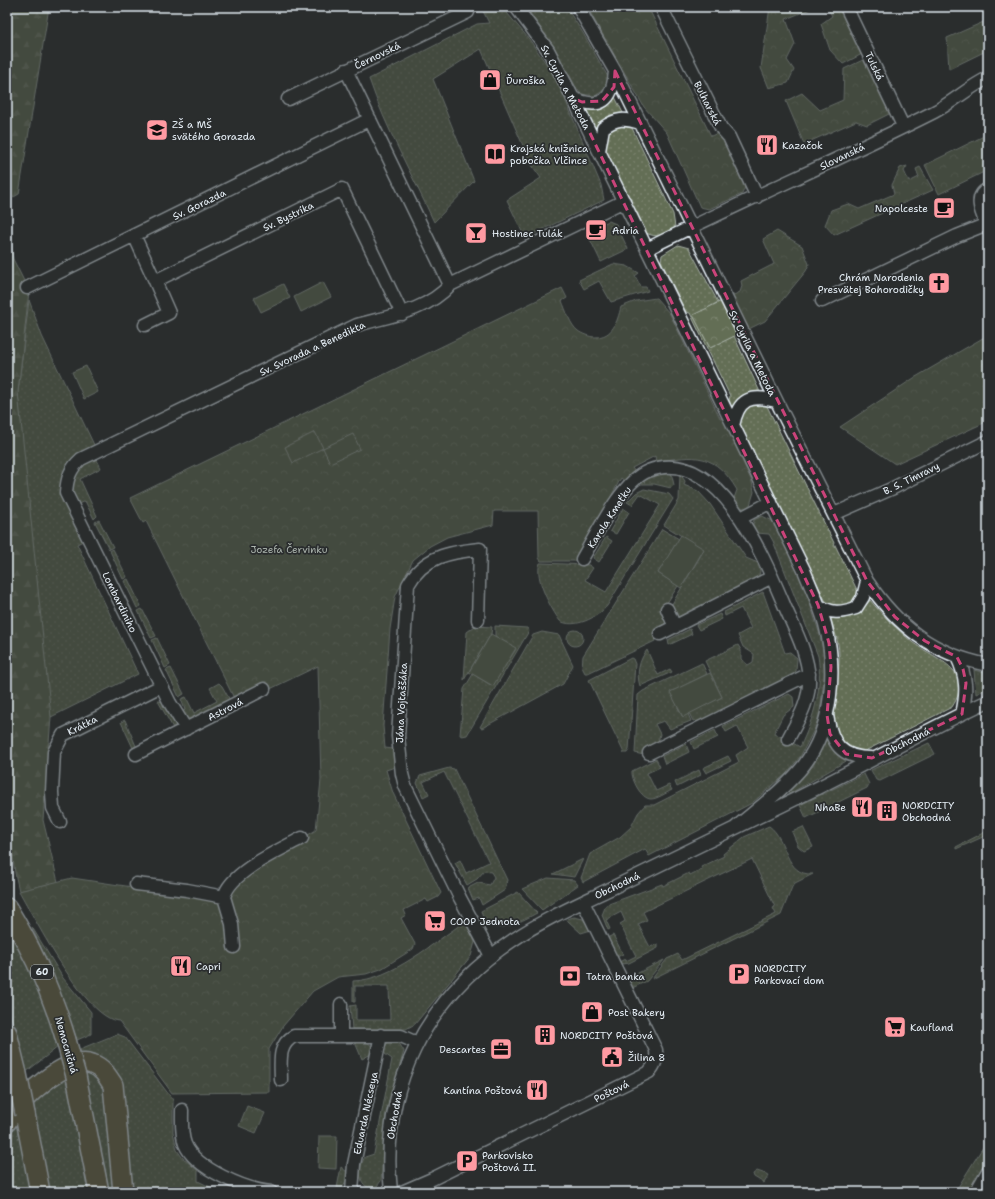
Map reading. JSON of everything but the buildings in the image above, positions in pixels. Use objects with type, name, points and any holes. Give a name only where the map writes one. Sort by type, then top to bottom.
[{"type":"main road","name":"Nemocničná","points":[[7,908],[34,954],[46,981],[66,1040],[76,1076],[99,1192]]},
{"type":"main road","points":[[7,1033],[25,1114],[38,1189]]},
{"type":"main road","points":[[7,1121],[30,1093],[63,1068],[79,1063],[91,1063],[104,1071],[113,1085],[124,1192]]},
{"type":"street","name":"Sv. Cyrila a Metoda","points":[[516,7],[548,50],[624,201],[771,502],[818,605],[829,643],[831,667],[826,715],[814,748],[804,764],[793,777],[734,828]]},
{"type":"street","name":"Bulharská","points":[[661,7],[721,128],[729,137],[757,197]]},
{"type":"street","name":"Tulská","points":[[846,7],[903,126]]},
{"type":"street","name":"Sv. Cyrila a Metoda","points":[[580,9],[614,71],[776,401],[867,581],[881,602],[925,641],[957,657],[988,665]]},
{"type":"street","name":"Černovská","points":[[288,99],[468,12]]},
{"type":"street","points":[[346,70],[450,285]]},
{"type":"street","points":[[573,98],[582,102],[593,103],[602,101],[610,94],[614,87],[614,71]]},
{"type":"street","name":"Slovanská","points":[[647,249],[691,226],[757,197],[936,111],[988,78]]},
{"type":"street","name":"Sv. Gorazda","points":[[28,288],[370,119]]},
{"type":"street","name":"Sv. Cyrila a Metoda","points":[[599,151],[603,128],[612,121],[620,119],[640,123]]},
{"type":"street","points":[[822,301],[962,234],[987,226],[979,203],[981,196],[988,188]]},
{"type":"street","name":"Sv. Bystríka","points":[[155,281],[342,189],[402,314]]},
{"type":"street","name":"Sv. Svorada a Benedikta","points":[[69,472],[81,459],[357,324],[402,314],[442,293],[450,285],[624,201]]},
{"type":"street","points":[[134,235],[170,313],[145,325]]},
{"type":"street","points":[[734,426],[736,414],[744,402],[758,397],[776,401]]},
{"type":"street","name":"B. S. Timravy","points":[[834,514],[899,485],[988,441]]},
{"type":"street","name":"Karola Kmeťku","points":[[582,559],[624,489],[636,478],[648,471],[663,467],[676,467],[690,471],[706,480],[728,502],[741,518],[753,538],[803,649],[809,674],[808,697],[788,739]]},
{"type":"street","name":"Lombardiniho","points":[[69,472],[66,493],[161,686],[186,729]]},
{"type":"street","points":[[741,518],[771,502]]},
{"type":"street","name":"Jána Vojtaššáka","points":[[478,620],[480,549],[452,552],[437,558],[417,570],[408,585],[398,736],[405,786],[460,898],[491,956]]},
{"type":"street","points":[[660,634],[772,578]]},
{"type":"street","points":[[818,605],[828,611],[839,612],[856,608],[863,597],[867,581]]},
{"type":"street","points":[[667,609],[674,627]]},
{"type":"street","points":[[957,657],[963,669],[966,683],[962,714]]},
{"type":"street","points":[[649,753],[809,674]]},
{"type":"street","name":"Krátka","points":[[60,822],[53,808],[52,792],[54,752],[58,741],[63,735],[161,686]]},
{"type":"street","name":"Astrová","points":[[136,754],[264,689]]},
{"type":"street","name":"Obchodná","points":[[391,1192],[389,1162],[391,1122],[402,1077],[417,1043],[441,1005],[461,982],[491,956],[514,939],[583,902],[988,701]]},
{"type":"street","name":"Sv. Cyrila a Metoda","points":[[826,715],[830,734],[838,747],[846,754],[860,758],[872,758]]},
{"type":"street","points":[[234,947],[232,924],[224,897],[226,889],[251,866],[302,838]]},
{"type":"street","points":[[136,884],[188,890],[224,897]]},
{"type":"street","name":"Poštová","points":[[402,1192],[432,1180],[649,1072],[655,1065],[657,1057],[656,1050],[583,902]]},
{"type":"street","points":[[341,1004],[341,1035]]},
{"type":"street","points":[[281,1080],[281,1051],[287,1040],[301,1035],[401,1036],[417,1043]]},
{"type":"street","name":"Eduarda Nécseya","points":[[352,1192],[354,1164],[381,1035]]},
{"type":"street","points":[[182,1110],[182,1133],[189,1151],[203,1164],[224,1176],[259,1191],[271,1192]]},
{"type":"street","points":[[976,1192],[988,1171]]},
{"type":"highlighted area","points":[[615,71],[867,581],[895,617],[925,641],[957,657],[963,669],[966,683],[962,714],[872,758],[846,754],[830,734],[827,715],[831,667],[829,643],[818,605],[573,98],[582,102],[602,101],[614,87]]},
{"type":"green space","points":[[7,7],[49,7],[19,194],[7,201]]},
{"type":"green space","points":[[481,7],[502,7],[529,39],[556,78],[601,185],[604,200],[525,238],[507,200],[541,178],[531,164],[481,49],[433,79],[474,181],[434,222],[391,134],[369,79],[477,24],[489,23]]},
{"type":"green space","points":[[526,7],[566,7],[583,33],[608,77],[609,83],[606,89],[595,96],[581,94],[555,49]]},
{"type":"green space","points":[[587,7],[648,7],[711,136],[720,132],[746,185],[742,194],[709,209],[700,207],[667,133],[644,107]]},
{"type":"green space","points":[[770,7],[815,7],[786,19],[795,44],[787,60],[794,70],[788,83],[769,88],[761,68]]},
{"type":"green space","points":[[827,7],[842,7],[864,53],[843,64],[830,50],[821,24],[832,16]]},
{"type":"green space","points":[[988,20],[988,50],[949,69],[947,38]]},
{"type":"green space","points":[[867,58],[893,112],[867,125],[856,121],[804,144],[786,101],[802,93],[820,110],[843,100],[844,69]]},
{"type":"green space","points":[[615,97],[623,113],[610,115],[595,129],[586,109],[602,107]]},
{"type":"green space","points":[[618,126],[632,128],[673,214],[675,227],[666,235],[654,236],[646,233],[604,147],[609,131]]},
{"type":"green space","points":[[988,134],[988,170],[939,194],[925,165]]},
{"type":"green space","points":[[907,166],[904,171],[909,182],[919,177],[916,169],[920,167],[933,190],[834,235],[825,225],[831,210],[848,204],[859,209],[894,194],[892,185],[900,168]]},
{"type":"green space","points":[[7,218],[13,259],[29,291],[18,392],[51,717],[43,820],[58,882],[19,891],[7,816]]},
{"type":"green space","points":[[609,221],[616,224],[628,249],[601,262],[586,231]]},
{"type":"green space","points":[[777,231],[802,246],[809,264],[806,271],[765,321],[710,348],[693,315],[740,292],[742,286],[741,281],[774,264],[763,239]]},
{"type":"green space","points":[[678,245],[689,248],[718,302],[694,316],[710,348],[734,336],[760,392],[745,394],[732,408],[729,401],[730,396],[690,313],[686,312],[661,261],[662,255]]},
{"type":"green space","points":[[613,264],[627,266],[639,273],[635,276],[641,287],[646,287],[648,291],[611,302],[599,281],[584,289],[579,280]]},
{"type":"green space","points":[[323,282],[331,297],[301,312],[294,297]]},
{"type":"green space","points":[[283,284],[290,298],[261,312],[254,298]]},
{"type":"green space","name":"Jozefa Červinku","points":[[562,288],[567,298],[562,301],[568,317],[575,328],[586,335],[595,337],[606,334],[616,323],[621,307],[636,301],[656,298],[670,314],[720,418],[723,418],[752,482],[754,492],[750,505],[745,508],[739,508],[733,501],[737,490],[721,469],[712,463],[703,459],[693,458],[670,459],[656,462],[655,456],[632,468],[635,472],[626,482],[621,478],[576,561],[541,561],[539,558],[538,511],[494,511],[493,525],[447,537],[430,546],[413,560],[395,597],[390,629],[383,726],[385,748],[393,749],[395,767],[386,770],[393,793],[441,893],[438,897],[428,902],[426,899],[404,910],[406,915],[401,918],[415,944],[413,949],[381,969],[366,974],[338,977],[313,991],[283,1026],[269,1049],[269,1092],[172,1093],[119,1021],[106,1016],[92,1004],[77,987],[49,944],[19,891],[72,878],[220,900],[255,868],[316,830],[321,780],[318,666],[266,691],[235,700],[146,521],[143,523],[130,498]]},
{"type":"green space","points":[[29,300],[42,336],[95,447],[64,479],[85,540],[77,544],[138,674],[51,717],[44,688],[18,392]]},
{"type":"green space","points":[[988,335],[988,421],[895,464],[840,427],[914,378]]},
{"type":"green space","points":[[86,366],[98,392],[84,399],[72,372]]},
{"type":"green space","points":[[757,403],[766,404],[859,594],[849,605],[836,606],[826,602],[739,422],[745,410]]},
{"type":"green space","points":[[315,432],[323,448],[293,463],[285,447]]},
{"type":"green space","points":[[353,434],[360,449],[330,463],[323,448]]},
{"type":"green space","points":[[94,458],[97,460],[101,468],[80,479],[97,516],[94,519],[85,501],[76,505],[73,483],[74,477],[81,467]]},
{"type":"green space","points":[[671,472],[674,485],[671,488],[654,484],[639,484],[656,474]]},
{"type":"green space","points":[[680,474],[685,481],[684,485],[698,491],[710,504],[746,558],[758,563],[760,571],[758,580],[685,618],[684,615],[674,620],[669,609],[704,550],[664,525],[679,500]]},
{"type":"green space","points":[[644,489],[669,494],[673,499],[607,606],[597,615],[585,621],[572,624],[560,621],[552,609],[541,585],[539,577],[540,563],[589,565],[593,568],[585,580],[606,592],[660,505],[640,494],[632,505],[627,502],[636,493]]},
{"type":"green space","points":[[623,508],[629,512],[616,534],[610,531]]},
{"type":"green space","points":[[762,516],[773,521],[777,528],[806,591],[820,635],[824,657],[824,678],[820,712],[815,728],[800,757],[786,774],[752,803],[649,856],[645,849],[583,882],[581,878],[590,854],[620,837],[631,827],[638,813],[645,805],[654,805],[739,762],[736,755],[748,747],[737,726],[726,732],[723,726],[789,694],[793,697],[794,707],[783,715],[774,733],[800,747],[816,702],[819,679],[818,656],[773,541],[769,534],[756,533],[752,527],[754,520]]},
{"type":"green space","points":[[99,520],[113,547],[109,549],[95,522]]},
{"type":"green space","points":[[662,529],[679,539],[658,573],[678,586],[663,609],[669,623],[653,633],[655,641],[588,673],[585,673],[582,667],[583,656]]},
{"type":"green space","points":[[681,535],[704,549],[681,588],[658,573]]},
{"type":"green space","points":[[606,537],[612,541],[599,562],[593,558]]},
{"type":"green space","points":[[113,549],[127,577],[123,579],[110,551]]},
{"type":"green space","points":[[128,579],[141,606],[137,608],[124,581]]},
{"type":"green space","points":[[763,592],[785,653],[790,652],[797,658],[796,671],[791,677],[697,724],[695,720],[693,721],[689,713],[722,697],[705,661],[738,645],[741,650],[741,659],[748,665],[753,662],[754,654],[743,647],[738,635],[751,628],[741,608],[725,616],[724,612]]},
{"type":"green space","points":[[870,600],[890,622],[912,642],[950,667],[956,674],[959,683],[958,694],[952,707],[861,753],[848,747],[839,738],[835,725],[834,711],[839,667],[839,649],[830,618],[843,618],[858,613]]},
{"type":"green space","points":[[142,609],[156,636],[151,638],[138,611]]},
{"type":"green space","points":[[720,614],[722,619],[699,630],[696,625]]},
{"type":"green space","points":[[475,626],[492,627],[491,634],[464,680],[467,632]]},
{"type":"green space","points":[[495,626],[527,628],[529,631],[467,735],[462,736],[460,735],[464,689],[473,674],[492,686],[516,649],[495,636]]},
{"type":"green space","points":[[690,629],[692,634],[669,645],[668,640]]},
{"type":"green space","points":[[575,630],[581,632],[583,638],[581,644],[575,646],[569,644],[567,638],[569,632]]},
{"type":"green space","points":[[542,632],[559,635],[573,665],[563,684],[482,728],[480,727],[533,635]]},
{"type":"green space","points":[[491,634],[516,648],[493,686],[469,672]]},
{"type":"green space","points":[[157,638],[170,665],[165,668],[152,640]]},
{"type":"green space","points":[[647,650],[658,675],[670,669],[672,672],[640,686],[638,677],[639,667]]},
{"type":"green space","points":[[631,658],[635,664],[629,750],[627,753],[624,753],[589,680]]},
{"type":"green space","points":[[702,663],[707,674],[671,692],[682,716],[688,714],[691,721],[670,729],[664,721],[655,724],[660,734],[658,742],[648,756],[635,753],[638,695],[643,691]]},
{"type":"green space","points":[[171,668],[184,694],[179,697],[166,670]]},
{"type":"green space","points":[[974,670],[988,674],[988,688],[976,694]]},
{"type":"green space","points":[[710,673],[722,697],[683,717],[670,692]]},
{"type":"green space","points":[[219,683],[231,702],[195,720],[187,721],[180,713],[185,710],[181,699],[186,697],[194,713],[217,701],[210,688]]},
{"type":"green space","points":[[158,701],[165,702],[177,725],[176,728],[173,728]]},
{"type":"green space","points":[[125,720],[136,746],[133,748],[121,722]]},
{"type":"green space","points":[[715,730],[718,737],[694,749],[691,742]]},
{"type":"green space","points":[[827,737],[841,756],[848,760],[789,794],[788,792],[813,766]]},
{"type":"green space","points":[[929,743],[935,754],[880,781],[876,780],[871,770]]},
{"type":"green space","points":[[686,744],[689,752],[665,764],[662,756]]},
{"type":"green space","points":[[728,756],[731,761],[706,773],[703,768]]},
{"type":"green space","points":[[656,759],[660,767],[647,773],[656,791],[669,785],[672,790],[659,797],[651,799],[644,796],[637,788],[633,779],[632,771]]},
{"type":"green space","points":[[449,768],[454,769],[507,880],[505,890],[482,905],[479,898],[473,900],[468,888],[478,883],[490,885],[494,877],[491,872],[484,871],[477,879],[467,885],[455,863],[460,860],[466,873],[489,862],[444,772],[423,782],[429,794],[423,797],[417,783],[420,776]]},
{"type":"green space","points":[[699,770],[701,775],[677,787],[675,782]]},
{"type":"green space","points":[[864,774],[869,784],[867,788],[806,818],[800,805]]},
{"type":"green space","points":[[769,826],[780,839],[791,863],[804,873],[813,874],[795,883],[781,915],[652,979],[667,959],[678,954],[682,960],[776,914],[773,908],[775,907],[752,859],[643,912],[647,920],[638,924],[650,947],[658,944],[658,948],[629,963],[623,964],[619,962],[625,959],[626,961],[636,956],[620,924],[625,921],[621,912],[606,920],[610,929],[608,930],[602,915],[606,905],[662,884],[663,886],[689,873],[690,875],[702,869],[701,867],[724,856],[723,854],[744,837]]},
{"type":"green space","points":[[803,827],[813,847],[804,851],[798,846],[792,832]]},
{"type":"green space","points":[[987,831],[988,837],[985,836],[956,849],[956,847]]},
{"type":"green space","points":[[583,859],[574,877],[553,874]]},
{"type":"green space","points":[[548,878],[574,880],[578,885],[542,910],[522,889]]},
{"type":"green space","points":[[518,892],[537,913],[512,925],[504,927],[491,926],[486,923],[481,911]]},
{"type":"green space","points":[[574,917],[583,919],[591,930],[581,933],[567,919]]},
{"type":"green space","points":[[466,921],[475,942],[471,956],[415,1024],[406,1029],[352,1029],[350,1006],[356,1005],[356,1020],[390,1020],[389,986],[355,986],[355,1002],[353,1002],[353,981],[368,979],[397,967]]},
{"type":"green space","points":[[7,923],[37,984],[54,1031],[58,1047],[26,1072],[7,1002]]},
{"type":"green space","points":[[32,927],[63,978],[91,1012],[91,1034],[77,1040],[57,985]]},
{"type":"green space","points":[[613,935],[623,954],[617,957],[607,938]]},
{"type":"green space","points":[[664,960],[647,981],[632,988],[630,982],[632,976]]},
{"type":"green space","points":[[117,1034],[125,1037],[173,1100],[173,1132],[177,1150],[182,1157],[198,1171],[198,1181],[220,1192],[129,1192],[119,1086],[82,1057],[80,1049]]},
{"type":"green space","points":[[354,1040],[362,1040],[367,1042],[373,1049],[371,1054],[362,1059]]},
{"type":"green space","points":[[391,1041],[399,1043],[404,1051],[386,1113],[381,1181],[377,1186],[370,1188],[363,1183],[361,1179],[361,1165],[365,1157],[374,1154],[392,1059],[385,1054],[384,1048],[387,1043]]},
{"type":"green space","points":[[85,1069],[105,1083],[117,1192],[108,1192]]},
{"type":"green space","points":[[68,1074],[93,1192],[48,1192],[33,1101]]},
{"type":"green space","points":[[247,1106],[265,1113],[256,1133],[239,1126]]},
{"type":"green space","points":[[15,1120],[29,1183],[29,1192],[12,1192],[7,1167],[7,1138]]},
{"type":"green space","points":[[319,1136],[337,1136],[336,1169],[318,1168]]},
{"type":"green space","points":[[988,1139],[988,1156],[969,1192],[955,1192]]},
{"type":"green space","points":[[341,1167],[347,1172],[347,1179],[342,1188],[337,1188]]},
{"type":"green space","points":[[757,1171],[769,1175],[764,1183],[754,1177],[753,1174]]},
{"type":"place","name":"Ďuroška","points":[[490,80]]},
{"type":"place","name":"ZŠ a MŠ svätého Gorazda","points":[[157,130]]},
{"type":"place","name":"Kazačok","points":[[767,145]]},
{"type":"place","name":"Krajská knižnica pobočka Vlčince","points":[[495,154]]},
{"type":"place","name":"Napolceste","points":[[944,208]]},
{"type":"place","name":"Adria","points":[[596,230]]},
{"type":"place","name":"Hostinec Tulák","points":[[476,233]]},
{"type":"place","name":"Chrám Narodenia Presvätej Bohorodičky","points":[[939,283]]},
{"type":"place","name":"NhaBe","points":[[862,807]]},
{"type":"place","name":"NORDCITY Obchodná","points":[[887,811]]},
{"type":"place","name":"COOP Jednota","points":[[435,921]]},
{"type":"place","name":"Capri","points":[[181,966]]},
{"type":"place","name":"NORDCITY Parkovací dom","points":[[739,974]]},
{"type":"place","name":"Tatra banka","points":[[570,976]]},
{"type":"place","name":"Post Bakery","points":[[592,1012]]},
{"type":"place","name":"Kaufland","points":[[895,1027]]},
{"type":"place","name":"NORDCITY Poštová","points":[[545,1035]]},
{"type":"place","name":"Descartes","points":[[501,1049]]},
{"type":"place","name":"Žilina 8","points":[[612,1057]]},
{"type":"place","name":"Kantína Poštová","points":[[537,1090]]},
{"type":"place","name":"Parkovisko Poštová II.","points":[[467,1161]]}]
